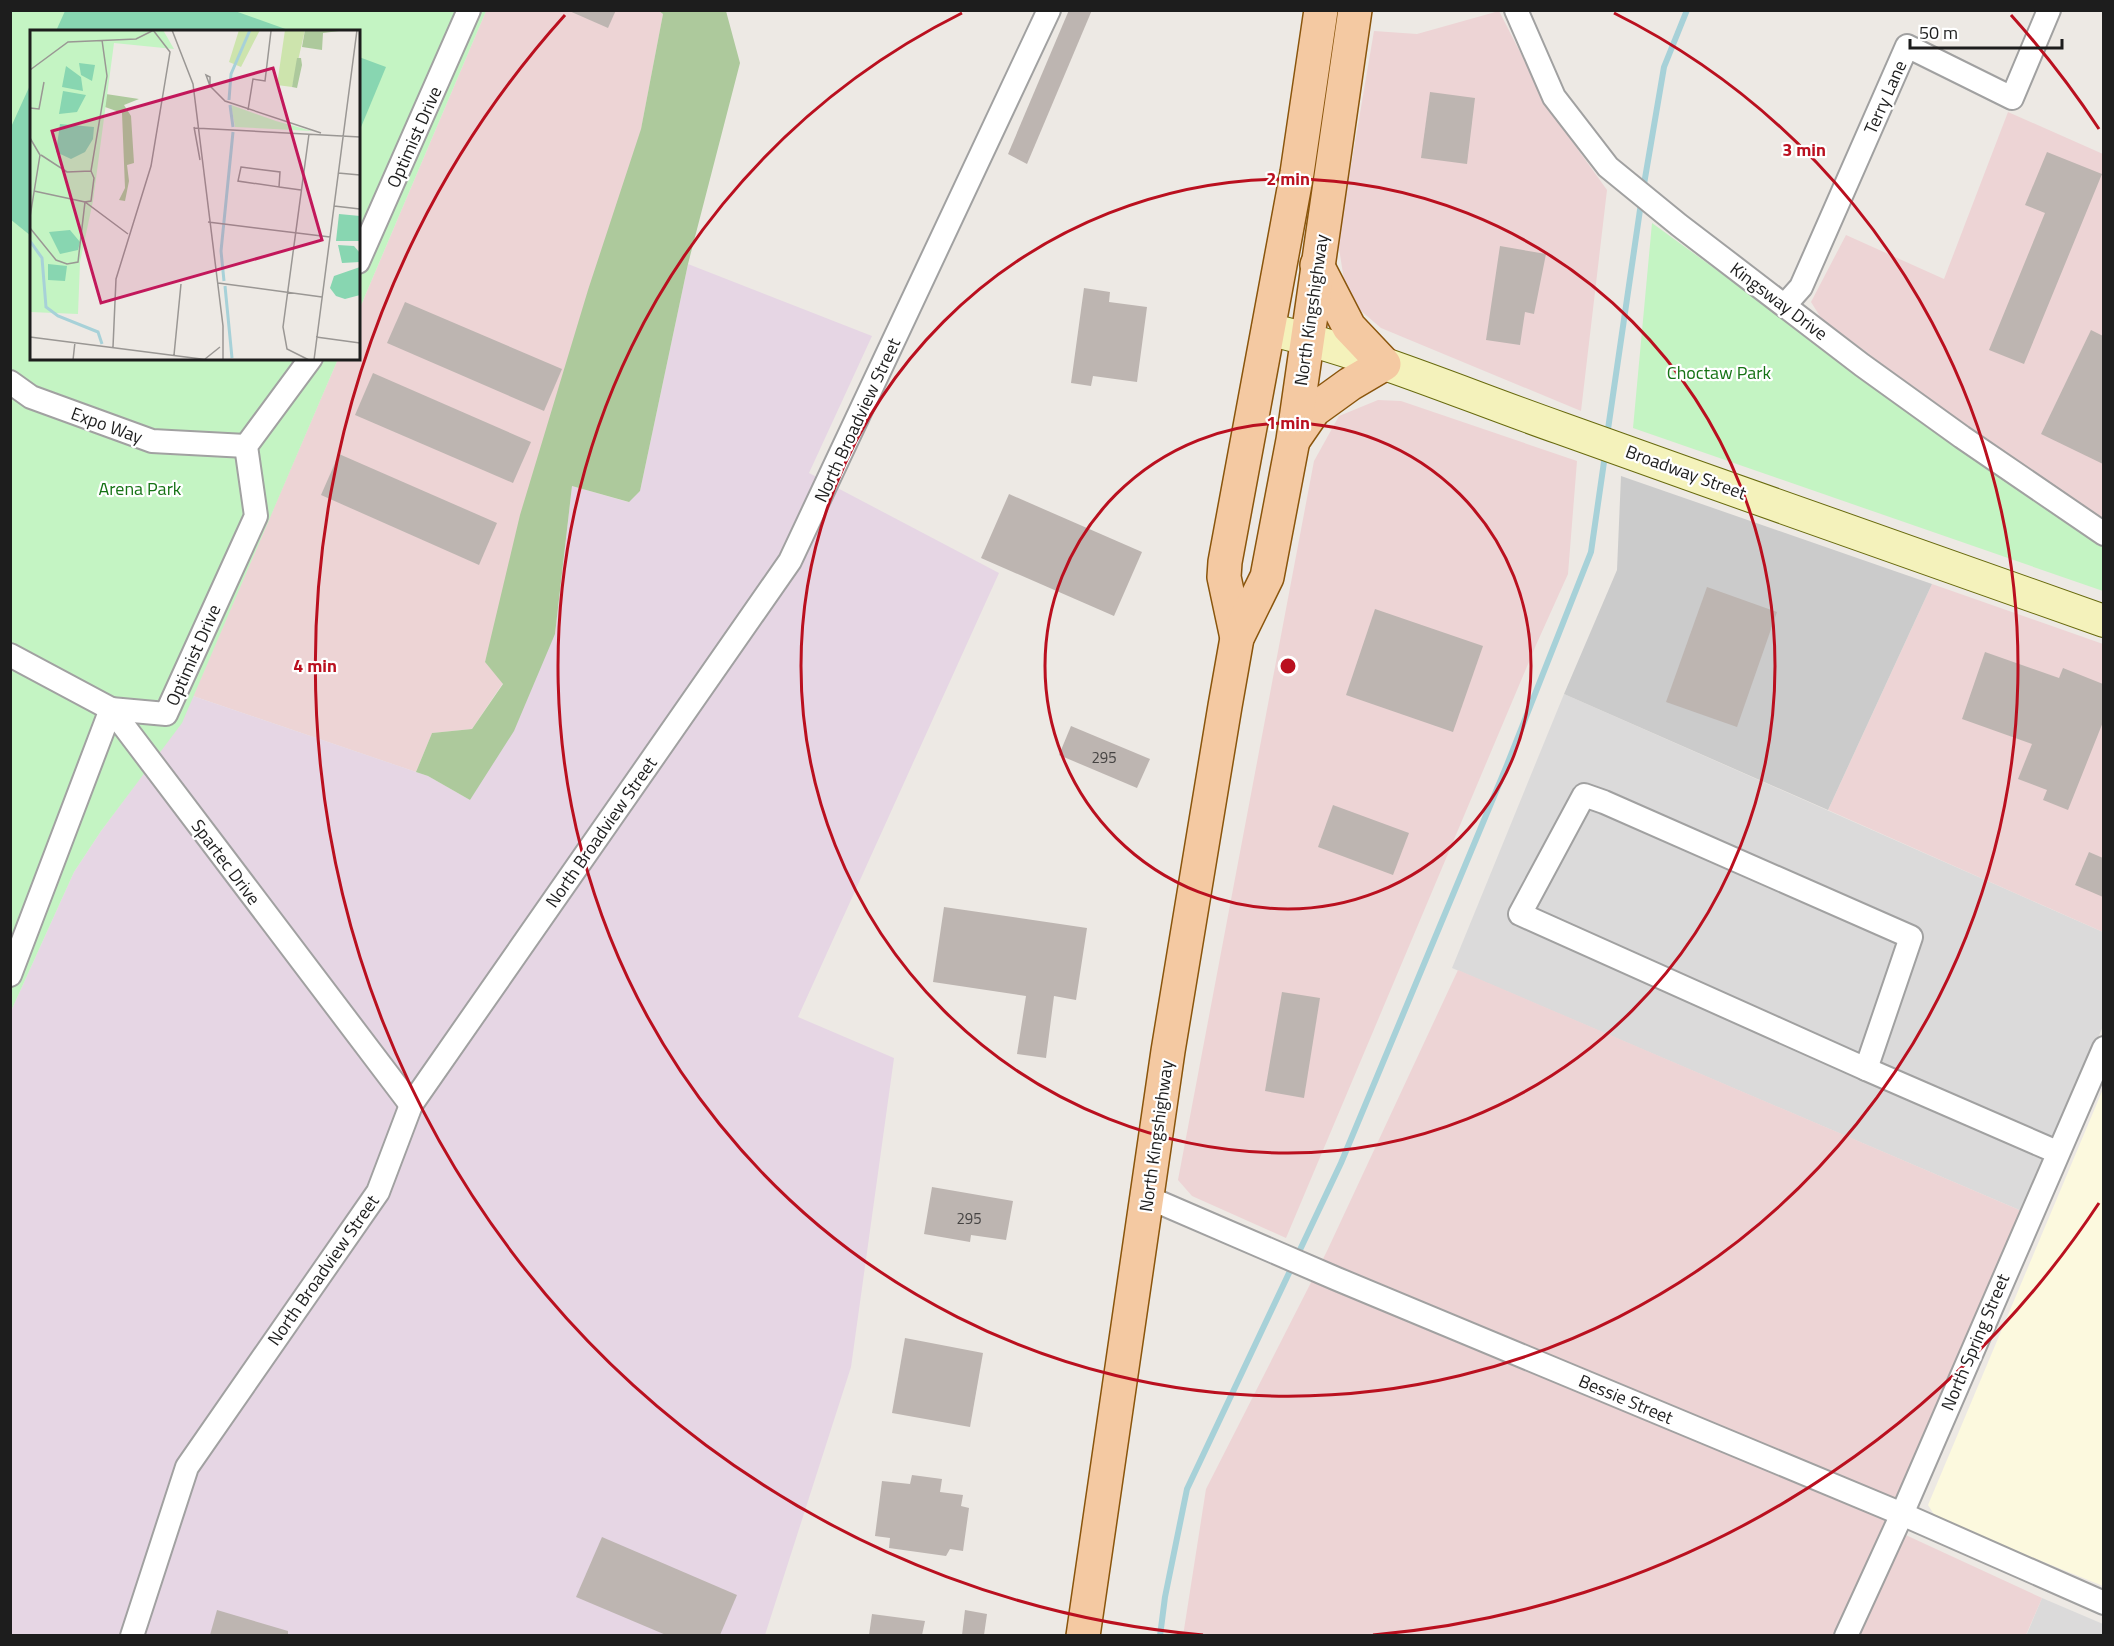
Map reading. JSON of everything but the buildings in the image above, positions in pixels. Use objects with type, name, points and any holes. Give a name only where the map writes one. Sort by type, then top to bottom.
[{"type":"main road","name":"North Kingshighway","points":[[1237,638],[1224,577],[1225,562],[1297,173],[1321,10]]},
{"type":"main road","name":"North Kingshighway","points":[[1083,1635],[1168,1051],[1237,638],[1267,577],[1293,440],[1355,10]]},
{"type":"main road","points":[[1293,440],[1314,410],[1350,384],[1384,364],[1349,327],[1317,265]]},
{"type":"main road","name":"Broadway Street","points":[[1268,329],[1307,338],[1384,364],[2103,621]]},
{"type":"street","name":"Optimist Drive","points":[[360,258],[469,10]]},
{"type":"street","name":"North Broadview Street","points":[[132,1635],[187,1467],[378,1192],[411,1105],[790,561],[1050,10]]},
{"type":"street","name":"Kingsway Drive","points":[[1516,10],[1554,97],[1608,167],[1679,225],[1862,365],[2103,534]]},
{"type":"street","name":"Terry Lane","points":[[1785,305],[1801,287],[1907,46],[2012,98],[2049,10]]},
{"type":"street","points":[[246,446],[310,360]]},
{"type":"street","name":"Expo Way","points":[[10,382],[31,397],[152,441],[246,446]]},
{"type":"street","name":"Optimist Drive","points":[[111,709],[166,714],[256,516],[246,446]]},
{"type":"street","name":"Spartec Drive","points":[[10,655],[111,709],[411,1105]]},
{"type":"street","points":[[10,975],[111,709]]},
{"type":"street","points":[[1866,1069],[1911,937],[1584,795],[1520,914],[1866,1069],[2057,1152]]},
{"type":"street","name":"North Spring Street","points":[[1846,1635],[1902,1514],[2103,1048]]},
{"type":"street","name":"Bessie Street","points":[[1147,1197],[1337,1279],[1902,1514],[2103,1603]]},
{"type":"shaded area","points":[[486,11],[659,11],[663,14],[639,140],[485,662],[503,683],[472,729],[432,733],[416,772],[193,696],[338,360],[360,360],[360,308]]},
{"type":"shaded area","points":[[1499,11],[1551,112],[1607,190],[1581,411],[1381,328],[1347,299],[1338,242],[1374,31],[1417,34]]},
{"type":"shaded area","points":[[2008,112],[2103,154],[2103,520],[1951,416],[1821,318],[1811,302],[1846,235],[1944,279]]},
{"type":"shaded area","points":[[688,264],[872,336],[809,473],[999,573],[798,1017],[894,1058],[851,1367],[765,1635],[11,1636],[11,1011],[74,872],[101,831],[181,723],[193,696],[428,776],[470,800],[555,634],[572,486],[628,502],[640,491]]},
{"type":"shaded area","points":[[1378,400],[1401,401],[1577,461],[1568,574],[1286,1238],[1192,1196],[1178,1180],[1314,461],[1339,416]]},
{"type":"shaded area","points":[[1621,476],[1932,584],[1828,810],[1564,694],[1617,570]]},
{"type":"shaded area","points":[[1932,584],[2103,644],[2103,932],[1828,810]]},
{"type":"shaded area","points":[[1564,694],[2103,932],[2103,1026],[2024,1212],[1452,968]]},
{"type":"shaded area","points":[[1458,970],[2024,1212],[1884,1525],[2042,1598],[2026,1635],[1183,1636],[1206,1489],[1327,1251]]},
{"type":"shaded area","points":[[2103,1089],[2103,1586],[1937,1519],[1928,1505]]},
{"type":"shaded area","points":[[2042,1598],[2103,1624],[2103,1635],[2026,1636]]},
{"type":"green space","name":"Arena Park","points":[[11,11],[486,11],[360,308],[360,30],[30,30],[30,360],[338,360],[182,723],[101,831],[74,872],[11,1011]]},
{"type":"green space","points":[[65,11],[235,11],[288,30],[56,30]]},
{"type":"green space","points":[[659,11],[726,11],[740,63],[688,264],[640,491],[629,502],[572,486],[555,634],[514,731],[470,800],[428,776],[416,772],[432,733],[472,729],[503,684],[485,662],[520,515],[588,290],[641,129],[663,14]]},
{"type":"green space","points":[[360,57],[386,67],[360,130]]},
{"type":"green space","points":[[30,85],[30,235],[10,219],[11,127]]},
{"type":"green space","name":"Choctaw Park","points":[[1652,223],[1791,324],[2103,535],[2103,591],[1633,428]]},
{"type":"waterway","points":[[1643,190],[1664,67],[1687,10]]},
{"type":"waterway","points":[[1607,436],[1641,203]]},
{"type":"waterway","points":[[1160,1636],[1165,1597],[1187,1489],[1341,1163],[1507,765],[1591,552],[1605,455]]}]
